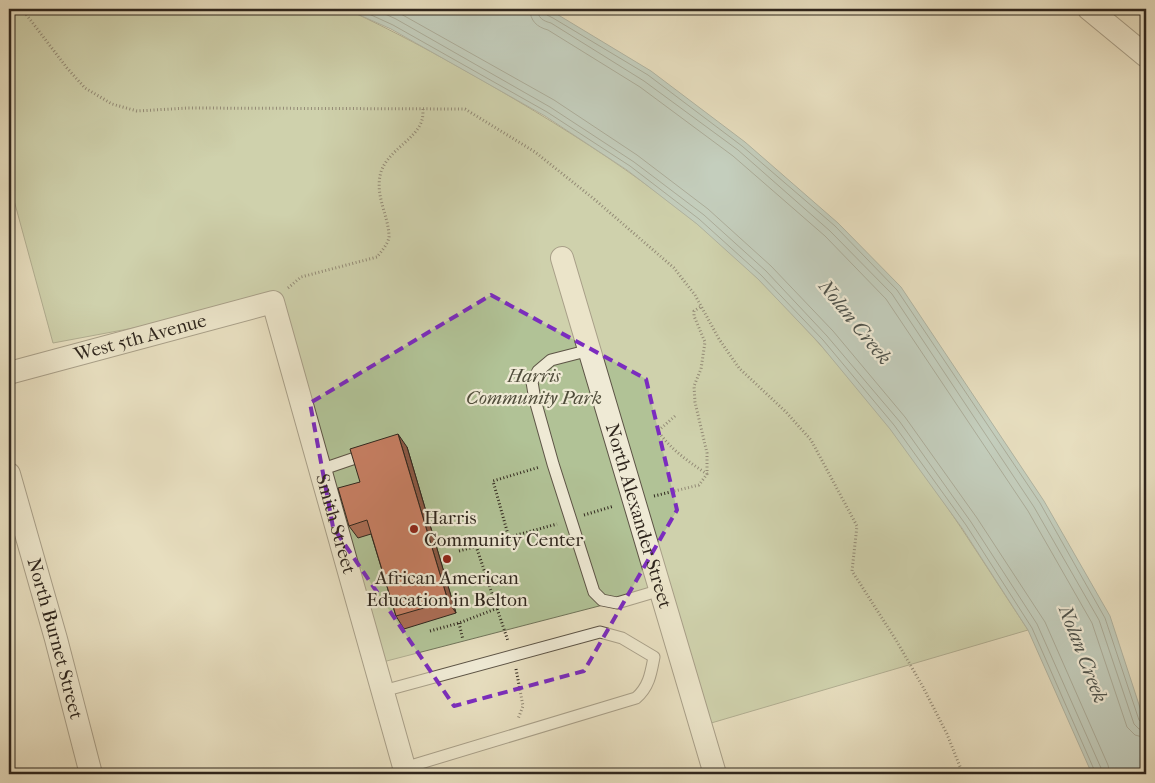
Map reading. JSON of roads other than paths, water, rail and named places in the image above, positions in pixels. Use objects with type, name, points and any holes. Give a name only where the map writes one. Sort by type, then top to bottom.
[{"type":"street","points":[[1089,9],[1146,56]]},
{"type":"street","name":"North Alexander Street","points":[[562,258],[661,590],[666,654],[715,774]]},
{"type":"street","name":"West 5th Avenue","points":[[9,373],[273,302]]},
{"type":"street","name":"Smith Street","points":[[273,302],[405,771]]},
{"type":"street","name":"North Burnet Street","points":[[9,474],[56,639],[91,774]]},
{"type":"lane","points":[[590,350],[551,360],[538,370],[532,382],[535,400],[553,464],[594,592],[602,600],[617,603],[661,590]]},
{"type":"lane","points":[[320,470],[380,450]]},
{"type":"lane","points":[[382,692],[600,632],[666,654],[650,676],[644,691],[636,698],[405,771]]},
{"type":"water","name":"Nolan Creek","points":[[346,9],[542,9],[555,13],[651,71],[745,142],[838,223],[901,287],[1044,501],[1110,616],[1146,726],[1146,774],[1092,774],[1028,630],[962,528],[890,429],[819,343],[758,279],[697,224],[627,170],[545,116],[391,29]]},
{"type":"place","name":"Harris Community Center","points":[[414,529]]},
{"type":"place","name":"African American Education in Belton","points":[[447,559]]},
{"type":"park label","name":"Harris Community Park","points":[[534,387]]}]
